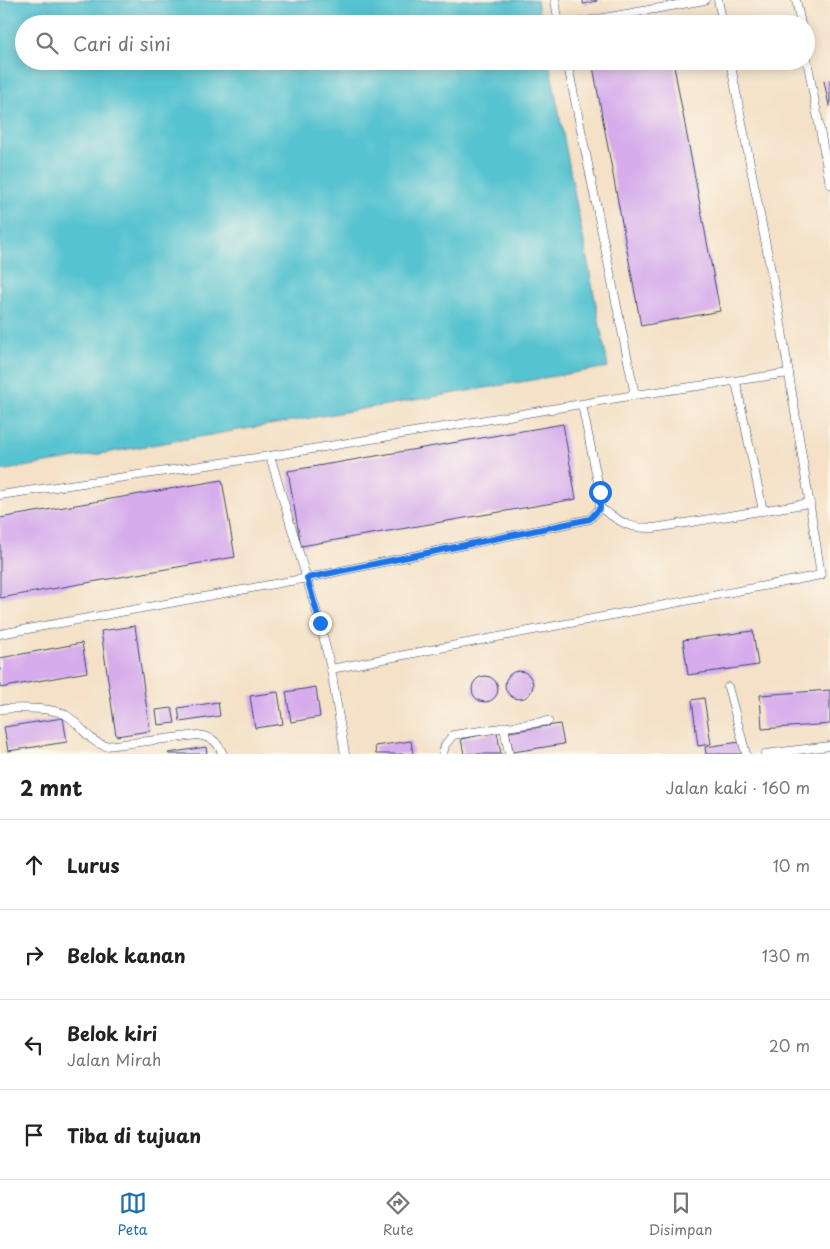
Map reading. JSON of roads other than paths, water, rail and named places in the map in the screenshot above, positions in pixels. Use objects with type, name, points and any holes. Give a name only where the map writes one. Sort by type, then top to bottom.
[{"type":"lane","points":[[555,0],[558,15]]},
{"type":"lane","points":[[621,15],[705,0]]},
{"type":"lane","points":[[718,0],[721,15]]},
{"type":"lane","points":[[796,0],[799,15]]},
{"type":"lane","points":[[569,70],[635,395]]},
{"type":"lane","points":[[732,70],[774,286],[821,575]]},
{"type":"lane","points":[[809,70],[830,184]]},
{"type":"lane","points":[[0,495],[270,456],[635,395],[789,373]]},
{"type":"lane","points":[[736,382],[763,511]]},
{"type":"lane","points":[[0,634],[307,578],[590,519],[600,508],[600,492],[582,405]]},
{"type":"lane","points":[[270,456],[307,578],[331,670],[345,754]]},
{"type":"lane","points":[[600,508],[625,524],[638,528],[654,528],[810,503]]},
{"type":"lane","points":[[331,670],[787,582],[821,575],[830,570]]},
{"type":"lane","points":[[728,687],[746,754]]},
{"type":"lane","points":[[0,709],[56,712],[67,716],[97,744],[106,746],[198,735],[211,737],[218,743],[222,754]]},
{"type":"lane","points":[[443,754],[445,745],[453,735],[548,721]]},
{"type":"lane","points":[[504,727],[509,754]]},
{"type":"lane","points":[[764,754],[830,746]]},
{"type":"water","points":[[0,0],[537,0],[540,15],[15,15],[15,70],[551,70],[608,367],[0,471]]}]
